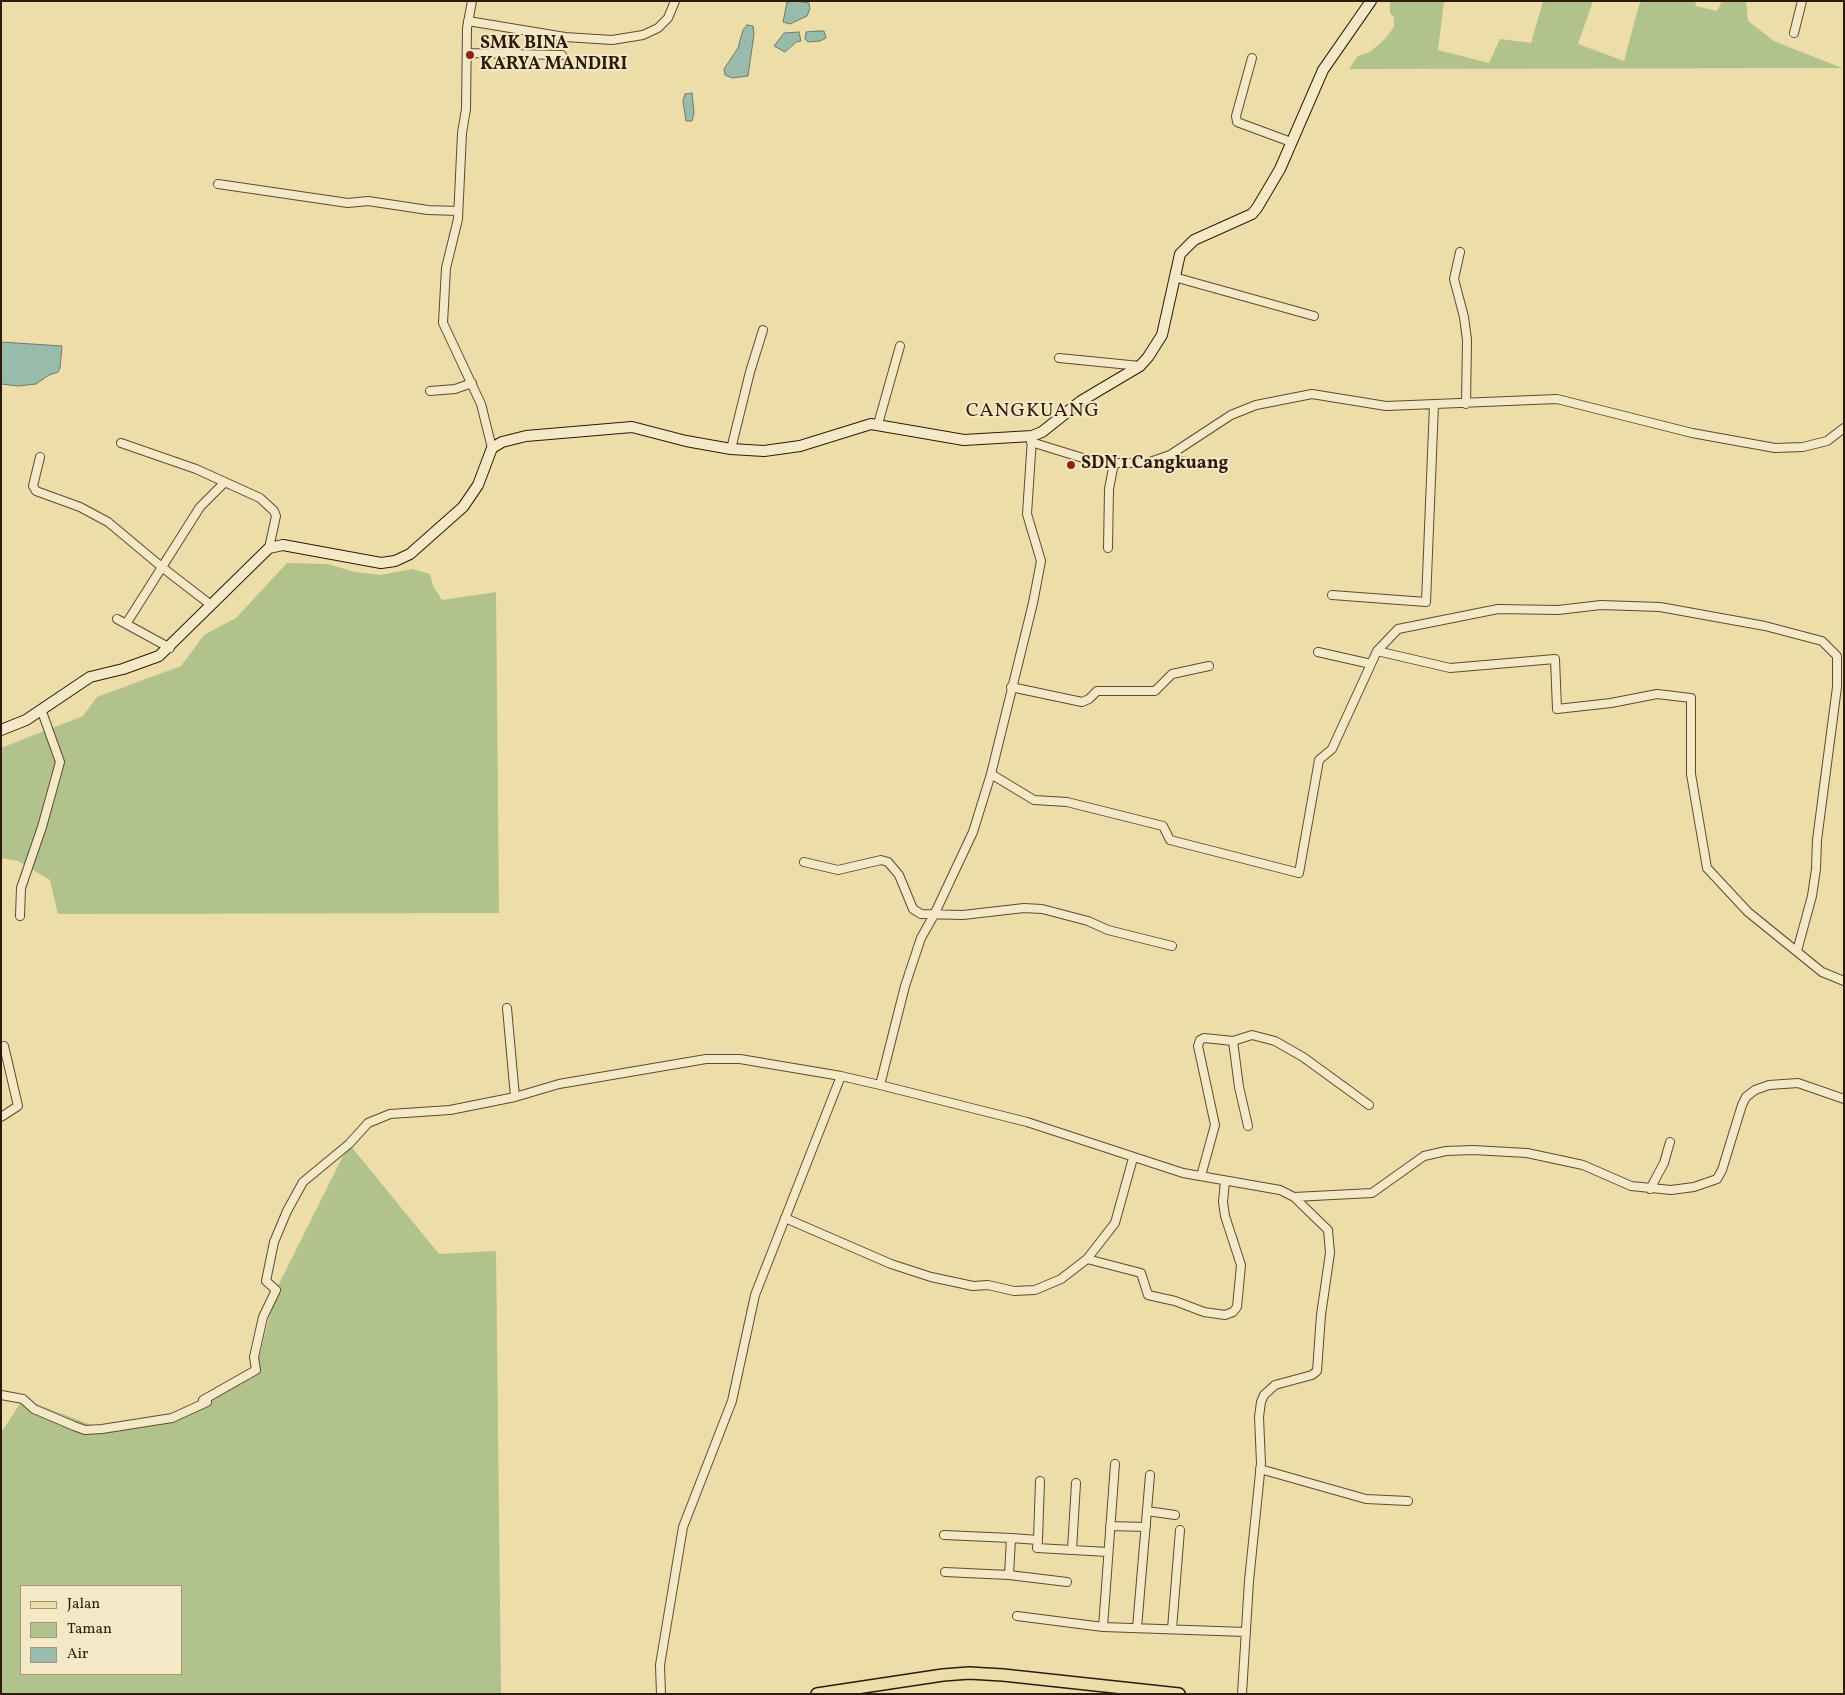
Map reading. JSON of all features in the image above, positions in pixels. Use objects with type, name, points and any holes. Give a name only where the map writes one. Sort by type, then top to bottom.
[{"type":"main road","points":[[817,1694],[875,1689],[944,1675],[969,1673],[1097,1689],[1180,1694]]},
{"type":"street","points":[[1,730],[16,725],[90,677],[142,663],[159,656],[170,648],[211,604],[269,548],[283,545],[381,564],[396,561],[423,544],[463,506],[478,485],[492,448],[481,404],[443,323],[446,268],[456,234],[468,21],[472,1]]},
{"type":"street","points":[[468,21],[565,36],[612,40],[643,35],[658,28],[668,18],[675,1]]},
{"type":"street","points":[[1032,439],[1081,401],[1140,366],[1162,335],[1180,254],[1186,246],[1254,212],[1280,168],[1323,70],[1371,1]]},
{"type":"street","points":[[1794,32],[1802,1]]},
{"type":"street","points":[[467,54],[562,56]]},
{"type":"street","points":[[1252,58],[1236,116],[1237,122],[1291,142]]},
{"type":"street","points":[[218,184],[348,203],[368,201],[428,210],[458,210]]},
{"type":"street","points":[[1460,252],[1454,279],[1464,317],[1467,340],[1466,404]]},
{"type":"street","points":[[1174,277],[1314,316]]},
{"type":"street","points":[[731,449],[750,372],[763,330]]},
{"type":"street","points":[[878,424],[900,346]]},
{"type":"street","points":[[1059,358],[1140,366]]},
{"type":"street","points":[[430,391],[455,389],[472,383]]},
{"type":"street","points":[[492,448],[502,442],[526,436],[632,427],[686,441],[731,449],[764,451],[800,446],[862,426],[878,424],[964,440],[1032,439],[1097,462],[1147,463],[1170,455],[1231,415],[1256,405],[1312,394],[1386,406],[1557,399],[1692,433],[1775,448],[1803,447],[1827,441],[1844,428]]},
{"type":"street","points":[[1332,595],[1426,602],[1434,405]]},
{"type":"street","points":[[880,1085],[905,986],[921,938],[934,915],[973,832],[991,774],[1033,602],[1041,560],[1028,518],[1032,439]]},
{"type":"street","points":[[121,443],[196,468],[260,498],[274,511],[276,516],[269,548]]},
{"type":"street","points":[[1170,455],[1174,461],[1210,464]]},
{"type":"street","points":[[40,457],[33,486],[36,491],[96,514],[211,604]]},
{"type":"street","points":[[1108,548],[1109,490],[1114,463]]},
{"type":"street","points":[[126,624],[200,508],[225,482]]},
{"type":"street","points":[[991,774],[1034,800],[1067,802],[1163,826],[1170,840],[1299,873],[1319,760],[1332,749],[1377,651],[1398,629],[1432,620],[1498,609],[1558,610],[1601,604],[1660,607],[1765,626],[1822,641],[1837,656],[1837,687],[1812,896],[1797,951]]},
{"type":"street","points":[[117,619],[170,648]]},
{"type":"street","points":[[1377,651],[1450,668],[1555,659],[1557,709],[1611,704],[1657,694],[1692,698],[1690,774],[1707,868],[1748,912],[1822,972],[1844,981]]},
{"type":"street","points":[[1318,652],[1371,664]]},
{"type":"street","points":[[1011,687],[1082,702],[1089,699],[1097,691],[1155,691],[1172,674],[1210,666]]},
{"type":"street","points":[[20,916],[21,888],[42,827],[60,762],[41,709]]},
{"type":"street","points":[[804,862],[838,870],[881,860],[888,862],[899,875],[913,909],[921,914],[963,916],[1024,908],[1042,909],[1088,921],[1108,930],[1172,946]]},
{"type":"street","points":[[507,1008],[515,1097]]},
{"type":"street","points":[[1201,1176],[1215,1125],[1198,1043],[1204,1038],[1233,1041],[1252,1035],[1263,1036],[1304,1057],[1369,1105]]},
{"type":"street","points":[[1233,1041],[1239,1087],[1248,1126]]},
{"type":"street","points":[[1,1117],[18,1106],[4,1046]]},
{"type":"street","points":[[1,1395],[23,1399],[34,1409],[85,1430],[102,1430],[172,1418],[207,1402],[203,1400],[256,1370],[254,1357],[263,1317],[276,1290],[266,1281],[274,1242],[287,1210],[303,1182],[349,1144],[368,1123],[390,1114],[450,1110],[515,1097],[587,1079],[706,1059],[740,1059],[841,1076],[880,1085],[1027,1122],[1133,1158],[1201,1176],[1280,1190],[1294,1197],[1328,1230],[1330,1235],[1330,1253],[1321,1315],[1318,1366],[1312,1375],[1275,1385],[1264,1395],[1259,1417],[1260,1469],[1242,1694]]},
{"type":"street","points":[[660,1694],[660,1665],[683,1527],[732,1401],[755,1295],[841,1076]]},
{"type":"street","points":[[1294,1197],[1372,1193],[1424,1156],[1473,1150],[1526,1153],[1583,1165],[1614,1181],[1631,1186],[1650,1189],[1694,1187],[1717,1179],[1722,1170],[1742,1105],[1746,1097],[1755,1090],[1769,1085],[1798,1083],[1844,1099]]},
{"type":"street","points":[[1650,1189],[1664,1163],[1670,1142]]},
{"type":"street","points":[[785,1218],[891,1264],[931,1277],[973,1286],[988,1285],[1014,1290],[1035,1290],[1061,1279],[1087,1259],[1115,1223],[1133,1158]]},
{"type":"street","points":[[1087,1259],[1141,1273],[1148,1295],[1175,1301],[1204,1312],[1225,1315],[1233,1312],[1237,1307],[1241,1265],[1225,1216],[1223,1202],[1225,1181]]},
{"type":"street","points":[[1103,1627],[1115,1464]]},
{"type":"street","points":[[1260,1469],[1366,1499],[1408,1501]]},
{"type":"street","points":[[1137,1628],[1150,1475]]},
{"type":"street","points":[[1040,1481],[1037,1548],[1108,1552]]},
{"type":"street","points":[[1072,1550],[1076,1482]]},
{"type":"street","points":[[1147,1511],[1175,1515]]},
{"type":"street","points":[[1110,1526],[1146,1527]]},
{"type":"street","points":[[1172,1629],[1180,1530]]},
{"type":"street","points":[[944,1535],[1038,1540]]},
{"type":"street","points":[[1009,1575],[1011,1538]]},
{"type":"street","points":[[945,1572],[1009,1575],[1067,1582]]},
{"type":"street","points":[[1017,1616],[1103,1627],[1246,1632]]},
{"type":"green space","points":[[1390,1],[1444,1],[1438,50],[1489,63],[1500,39],[1531,43],[1543,1],[1593,1],[1578,44],[1624,61],[1639,5],[1642,1],[1695,1],[1696,6],[1717,11],[1722,1],[1746,1],[1748,21],[1774,41],[1842,68],[1349,69],[1358,56],[1370,52],[1385,39],[1394,27],[1394,17],[1390,13]]},
{"type":"green space","points":[[287,563],[327,564],[355,572],[380,575],[412,569],[430,574],[433,586],[442,600],[496,592],[499,913],[58,914],[50,880],[18,861],[1,858],[1,748],[83,716],[97,697],[181,666],[204,635],[236,618]]},
{"type":"green space","points":[[349,1144],[439,1254],[496,1251],[501,1694],[1,1694],[1,1433],[23,1399],[102,1429],[172,1418],[256,1370],[276,1290]]},
{"type":"water","points":[[787,2],[809,3],[810,9],[807,16],[790,24],[783,22]]},
{"type":"water","points":[[747,25],[753,26],[754,34],[748,76],[732,78],[725,75],[724,69],[738,48],[743,30]]},
{"type":"water","points":[[824,31],[826,38],[820,41],[808,42],[805,39],[806,32]]},
{"type":"water","points":[[799,32],[801,41],[796,42],[785,52],[774,46],[784,33]]},
{"type":"water","points":[[692,93],[694,113],[692,121],[686,121],[683,101],[685,94]]},
{"type":"water","points":[[1,342],[62,346],[60,368],[58,372],[49,375],[36,384],[18,386],[1,384]]},
{"type":"place","name":"SMK BINA KARYA MANDIRI","points":[[470,55]]},
{"type":"place","name":"SDN 1 Cangkuang","points":[[1071,465]]},
{"type":"district","name":"CANGKUANG","points":[[1033,412]]}]
